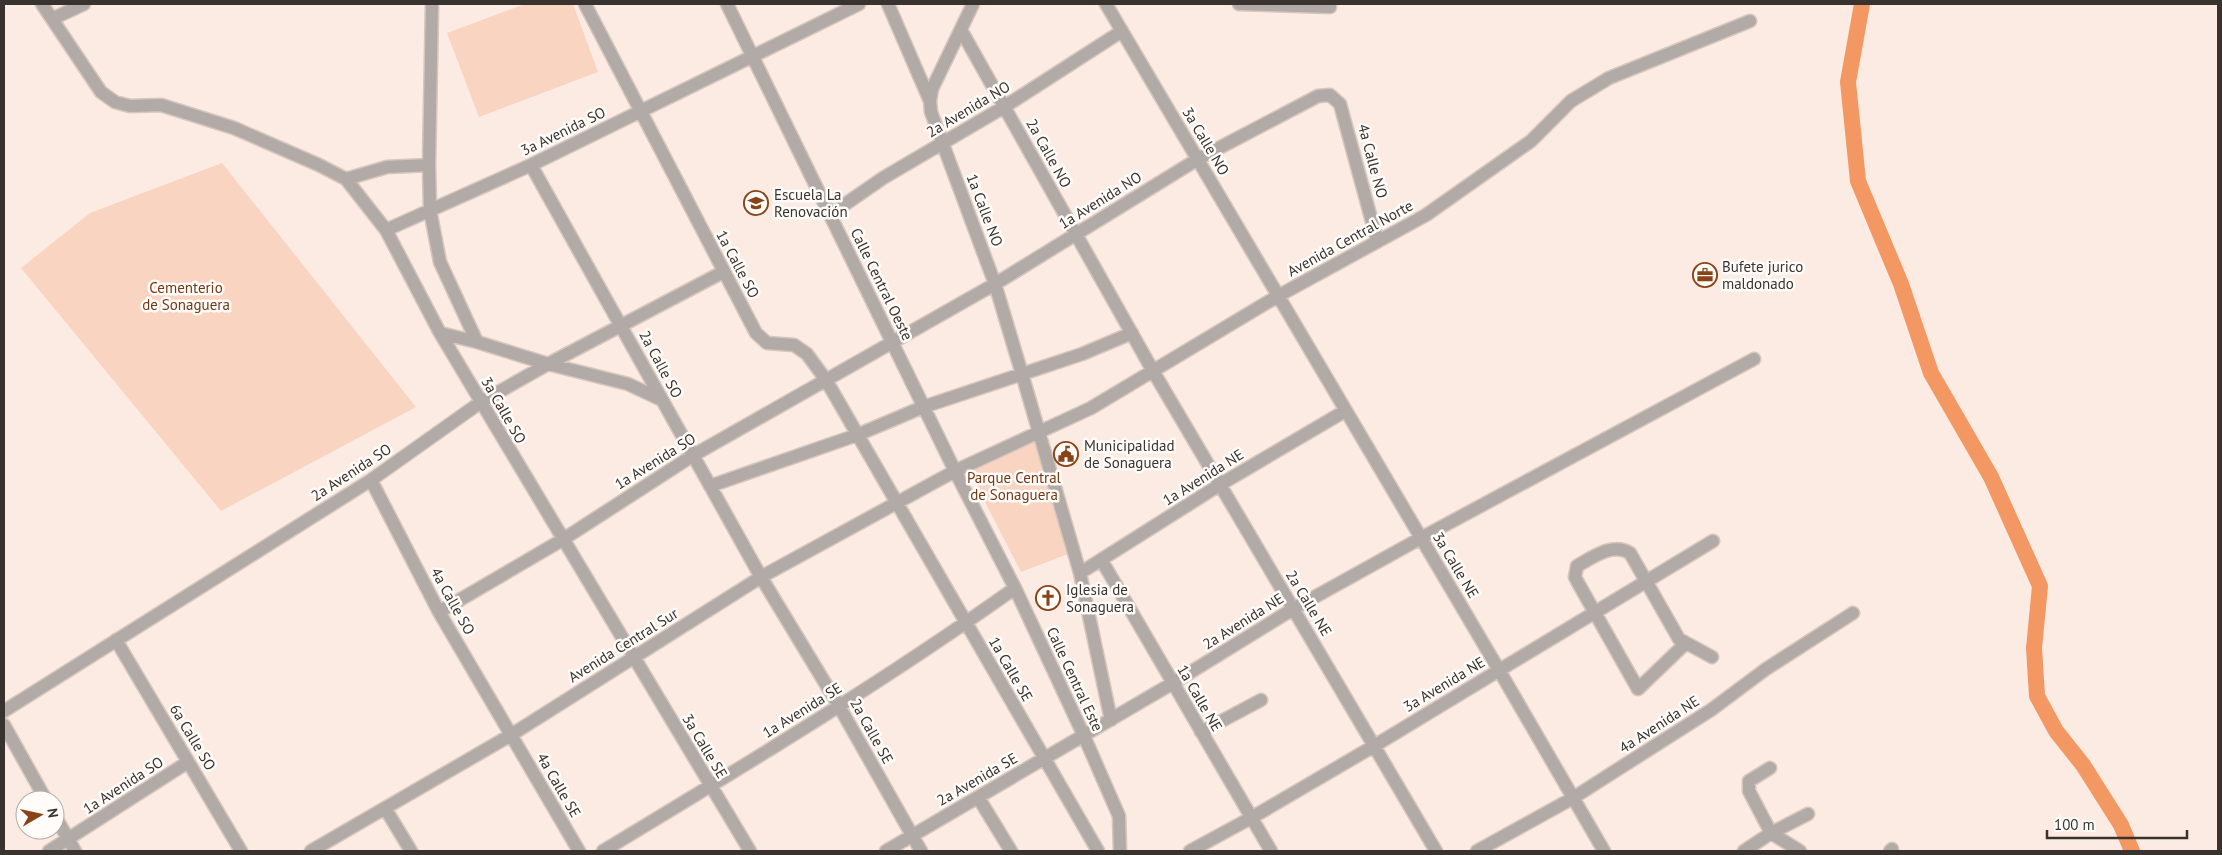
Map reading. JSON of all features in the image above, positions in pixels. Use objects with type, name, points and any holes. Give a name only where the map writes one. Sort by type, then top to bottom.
[{"type":"street","points":[[42,4],[101,92],[115,102],[130,106],[162,105],[234,128],[319,165],[346,179],[387,167],[429,165]]},
{"type":"street","points":[[52,19],[84,4]]},
{"type":"street","points":[[432,4],[430,210],[440,262],[476,342]]},
{"type":"street","name":"1a Calle SO","points":[[585,4],[756,332],[767,343],[794,345],[807,354],[826,380],[896,503]]},
{"type":"street","name":"Calle Central Oeste","points":[[727,4],[831,214],[954,471]]},
{"type":"street","name":"3a Avenida SO","points":[[386,230],[531,165],[859,4]]},
{"type":"street","name":"1a Calle NO","points":[[888,4],[924,92],[930,101],[931,112],[942,143],[995,284],[1039,432]]},
{"type":"street","points":[[930,101],[932,89],[973,4]]},
{"type":"street","name":"3a Calle NO","points":[[1106,4],[1278,296]]},
{"type":"street","points":[[1238,4],[1330,7],[1329,4]]},
{"type":"street","name":"Avenida Central Norte","points":[[954,471],[1091,408],[1278,296],[1426,215],[1531,141],[1571,101],[1610,78],[1750,21]]},
{"type":"street","name":"2a Calle NO","points":[[961,30],[1153,372]]},
{"type":"street","name":"2a Avenida NO","points":[[831,214],[883,178],[1004,106],[1122,31]]},
{"type":"street","name":"4a Calle NO","points":[[1330,95],[1340,104],[1378,240]]},
{"type":"street","name":"1a Avenida NO","points":[[892,344],[995,284],[1198,159],[1318,96],[1330,95]]},
{"type":"street","name":"2a Calle SO","points":[[531,165],[761,578]]},
{"type":"street","name":"3a Calle SO","points":[[346,179],[386,230],[440,333],[633,657]]},
{"type":"street","name":"2a Avenida SO","points":[[4,711],[371,480],[481,402],[548,364],[724,272]]},
{"type":"street","name":"3a Calle NE","points":[[1278,296],[1604,851]]},
{"type":"street","points":[[440,333],[548,364],[628,384],[662,400]]},
{"type":"street","points":[[710,486],[857,435],[923,407],[1082,354],[1132,334]]},
{"type":"street","name":"1a Avenida SO","points":[[439,612],[562,540],[692,456],[892,344]]},
{"type":"street","name":"2a Avenida NE","points":[[1084,736],[1294,609],[1421,538],[1754,359]]},
{"type":"street","name":"2a Calle NE","points":[[1153,372],[1221,484],[1436,851]]},
{"type":"street","name":"1a Avenida NE","points":[[1080,573],[1102,561],[1221,484],[1345,411]]},
{"type":"street","points":[[1039,432],[1080,573],[1111,720]]},
{"type":"street","name":"Avenida Central Sur","points":[[311,851],[511,735],[761,578],[954,471]]},
{"type":"street","name":"Calle Central Este","points":[[954,471],[1014,588],[1120,816],[1120,851]]},
{"type":"street","name":"4a Calle SO","points":[[371,480],[439,612],[511,735]]},
{"type":"street","name":"1a Calle SE","points":[[896,503],[1098,851]]},
{"type":"street","name":"3a Avenida NE","points":[[1190,851],[1251,818],[1374,746],[1713,542]]},
{"type":"street","points":[[1686,643],[1638,689],[1577,581],[1577,566],[1614,548],[1622,548],[1630,553],[1679,639],[1712,657]]},
{"type":"street","name":"1a Calle NE","points":[[1102,561],[1270,851]]},
{"type":"street","name":"2a Calle SE","points":[[761,578],[839,706],[921,851]]},
{"type":"street","name":"1a Avenida SE","points":[[603,851],[839,706],[966,623],[1014,588]]},
{"type":"street","name":"4a Avenida NE","points":[[1478,851],[1572,798],[1712,710],[1766,668],[1853,614]]},
{"type":"street","name":"6a Calle SO","points":[[116,640],[241,851]]},
{"type":"street","name":"3a Calle SE","points":[[633,657],[750,851]]},
{"type":"street","points":[[1201,732],[1262,700]]},
{"type":"street","points":[[4,725],[40,790]]},
{"type":"street","name":"4a Calle SE","points":[[511,735],[579,851]]},
{"type":"street","name":"2a Avenida SE","points":[[886,851],[1084,736]]},
{"type":"street","name":"1a Avenida SO","points":[[49,851],[188,762]]},
{"type":"street","points":[[1770,768],[1749,781],[1749,790],[1771,833],[1800,851]]},
{"type":"street","points":[[978,797],[1011,851]]},
{"type":"street","points":[[385,808],[411,851]]},
{"type":"street","points":[[1744,851],[1771,833],[1808,814]]},
{"type":"street","points":[[65,834],[75,851]]},
{"type":"green space","points":[[525,4],[573,4],[598,72],[479,117],[447,33]]},
{"type":"green space","name":"Cementerio de Sonaguera","points":[[222,163],[416,407],[221,511],[21,268],[90,213]]},
{"type":"green space","name":"Parque Central de Sonaguera","points":[[1035,440],[1068,554],[1021,572],[969,471]]},
{"type":"waterway","points":[[1862,4],[1848,82],[1858,181],[1901,284],[1931,373],[1991,477],[2040,586],[2034,648],[2037,696],[2056,731],[2083,765],[2121,825],[2132,851]]},
{"type":"place","name":"Escuela La Renovación","points":[[756,203]]},
{"type":"place","name":"Bufete jurico maldonado","points":[[1705,275]]},
{"type":"place","name":"Municipalidad de Sonaguera","points":[[1066,454]]},
{"type":"place","name":"Iglesia de Sonaguera","points":[[1048,598]]}]
